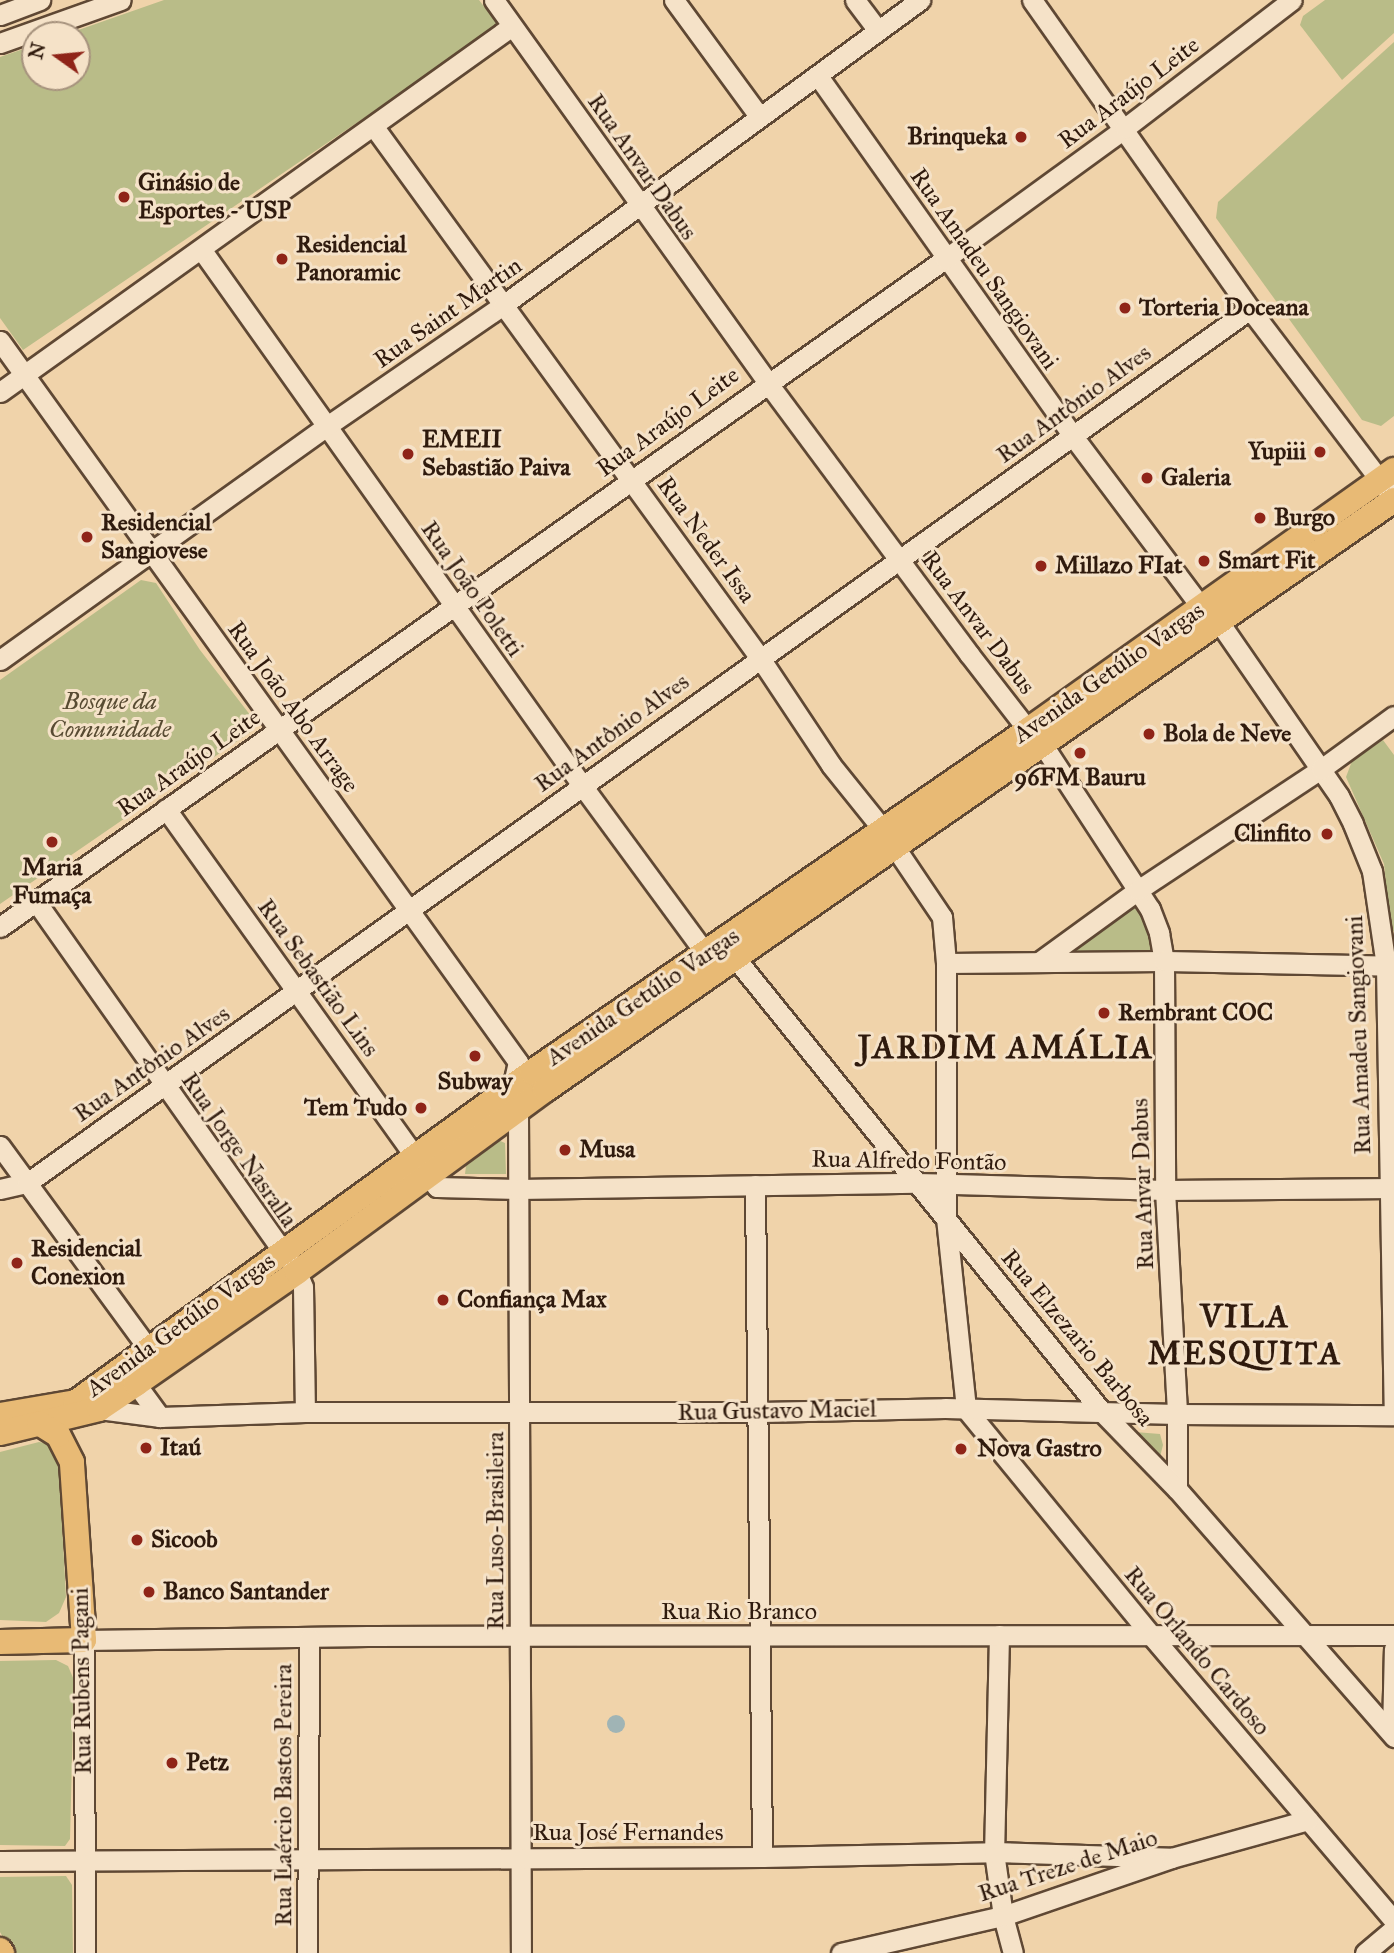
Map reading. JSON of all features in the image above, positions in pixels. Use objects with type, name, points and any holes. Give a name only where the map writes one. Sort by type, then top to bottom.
[{"type":"main road","name":"Avenida Getúlio Vargas","points":[[88,1405],[136,1384],[297,1272],[423,1165],[525,1084],[706,954],[890,839],[1390,487]]},
{"type":"main road","name":"Avenida Getúlio Vargas","points":[[525,1084],[736,959],[890,839]]},
{"type":"main road","name":"Avenida Getúlio Vargas","points":[[88,1405],[148,1349],[282,1252],[423,1165]]},
{"type":"main road","name":"Rua Gustavo Maciel","points":[[0,1415],[88,1405]]},
{"type":"main road","points":[[0,1433],[88,1405]]},
{"type":"main road","name":"Rua Rubens Pagani","points":[[38,1423],[58,1435],[72,1462],[84,1640]]},
{"type":"main road","points":[[0,1642],[84,1640]]},
{"type":"street","points":[[0,15],[40,0]]},
{"type":"street","points":[[0,43],[121,0]]},
{"type":"street","name":"Rua Anvar Dabus","points":[[494,0],[767,382],[1035,738],[1138,890],[1159,933],[1164,961],[1166,1191],[1177,1415],[1177,1489]]},
{"type":"street","points":[[674,0],[759,116]]},
{"type":"street","points":[[855,0],[878,30]]},
{"type":"street","name":"Rua Saint Martin","points":[[0,660],[152,554],[327,426],[503,305],[920,0]]},
{"type":"street","points":[[1032,0],[1125,128],[1250,309],[1390,487]]},
{"type":"street","name":"Rua Araújo Leite","points":[[0,926],[37,903],[767,382],[945,259],[1125,128],[1292,0]]},
{"type":"street","points":[[0,392],[512,26]]},
{"type":"street","name":"Rua Amadeu Sangiovani","points":[[818,76],[1072,435],[1211,615],[1321,769],[1339,796],[1372,871],[1390,966],[1394,1414]]},
{"type":"street","name":"Rua Neder Issa","points":[[374,127],[760,658],[831,765],[890,839],[942,916],[946,963],[946,1218],[966,1409]]},
{"type":"street","name":"Rua João Poletti","points":[[201,249],[581,784],[706,954]]},
{"type":"street","name":"Rua Antônio Alves","points":[[0,1189],[27,1183],[410,911],[581,784],[1250,309]]},
{"type":"street","name":"Rua João Abo Arrage","points":[[0,341],[410,911],[525,1084]]},
{"type":"street","points":[[1039,962],[1138,890],[1321,769],[1394,716]]},
{"type":"street","name":"Rua Sebastião Lins","points":[[166,809],[423,1165]]},
{"type":"street","name":"Rua Jorge Nasralla","points":[[37,903],[297,1272]]},
{"type":"street","name":"Rua Elzezario Barbosa","points":[[736,959],[1102,1412],[1177,1489],[1393,1735]]},
{"type":"street","points":[[946,963],[1164,961],[1390,966]]},
{"type":"street","name":"Rua Luso-Brasileira","points":[[521,1953],[522,1636],[518,1189],[525,1084]]},
{"type":"street","points":[[0,1146],[148,1349]]},
{"type":"street","name":"Rua Alfredo Fontão","points":[[423,1165],[437,1186],[518,1189],[916,1182],[1166,1191],[1392,1188]]},
{"type":"street","points":[[755,1185],[760,1412],[762,1857]]},
{"type":"street","points":[[297,1272],[303,1287],[305,1412]]},
{"type":"street","points":[[136,1384],[160,1417]]},
{"type":"street","name":"Rua Gustavo Maciel","points":[[88,1405],[160,1417],[305,1412],[966,1409],[1177,1415],[1394,1414]]},
{"type":"street","name":"Rua Orlando Cardoso","points":[[966,1409],[1150,1634],[1394,1921]]},
{"type":"street","points":[[999,1634],[994,1852],[1003,1916],[1013,1953]]},
{"type":"street","name":"Rua Rio Branco","points":[[84,1640],[999,1634],[1394,1635]]},
{"type":"street","name":"Rua Laércio Bastos Pereira","points":[[307,1953],[309,1638]]},
{"type":"street","name":"Rua Rubens Pagani","points":[[84,1640],[85,1953]]},
{"type":"street","points":[[1393,1735],[1394,1649]]},
{"type":"street","name":"Rua Treze de Maio","points":[[841,1953],[1003,1916],[1171,1858],[1308,1820]]},
{"type":"street","name":"Rua José Fernandes","points":[[0,1861],[762,1857],[994,1852],[1171,1858]]},
{"type":"street","points":[[1104,1857],[1105,1880]]},
{"type":"street","points":[[1365,1953],[1394,1929]]},
{"type":"green space","name":"Ginásio de Esportes - USP","points":[[164,0],[479,0],[499,26],[23,350],[0,318],[0,57],[21,50],[21,91],[91,91],[91,26]]},
{"type":"green space","points":[[1325,0],[1394,0],[1394,33],[1342,80],[1300,25],[1303,16]]},
{"type":"green space","points":[[1394,42],[1394,416],[1381,426],[1362,420],[1216,218],[1218,202]]},
{"type":"green space","name":"Bosque da Comunidade","points":[[141,580],[156,583],[200,650],[254,720],[252,731],[0,904],[0,680]]},
{"type":"green space","points":[[1383,740],[1394,755],[1394,932],[1390,926],[1384,864],[1346,777],[1352,761]]},
{"type":"green space","points":[[1134,901],[1146,925],[1152,955],[1060,955]]},
{"type":"green space","points":[[498,1140],[505,1143],[506,1174],[465,1174],[466,1166]]},
{"type":"green space","points":[[1135,1432],[1160,1434],[1163,1445],[1159,1461]]},
{"type":"green space","points":[[39,1442],[54,1445],[58,1449],[66,1597],[59,1613],[46,1622],[0,1620],[0,1452]]},
{"type":"green space","points":[[56,1660],[68,1666],[74,1680],[70,1839],[65,1846],[0,1845],[0,1661]]},
{"type":"green space","points":[[66,1876],[72,1885],[73,1953],[12,1953],[0,1932],[0,1877]]},
{"type":"shaded area","points":[[616,1715],[622,1718],[625,1724],[622,1730],[616,1733],[610,1730],[607,1724],[610,1718]]},
{"type":"place","name":"Brinqueka","points":[[1021,137]]},
{"type":"place","name":"Ginásio de Esportes - USP","points":[[124,197]]},
{"type":"place","name":"Residencial Panoramic","points":[[282,259]]},
{"type":"place","name":"Torteria Doceana","points":[[1125,308]]},
{"type":"place","name":"Yupiii","points":[[1320,452]]},
{"type":"place","name":"EMEII Sebastião Paiva","points":[[408,454]]},
{"type":"place","name":"Galeria","points":[[1147,478]]},
{"type":"place","name":"Burgo","points":[[1260,518]]},
{"type":"place","name":"Residencial Sangiovese","points":[[87,537]]},
{"type":"place","name":"Smart Fit","points":[[1204,561]]},
{"type":"place","name":"Millazo FIat","points":[[1041,566]]},
{"type":"place","name":"Bola de Neve","points":[[1149,734]]},
{"type":"place","name":"96FM Bauru","points":[[1080,753]]},
{"type":"place","name":"Clinfito","points":[[1327,834]]},
{"type":"place","name":"Maria Fumaça","points":[[52,842]]},
{"type":"place","name":"Rembrant COC","points":[[1104,1013]]},
{"type":"place","name":"Subway","points":[[475,1056]]},
{"type":"place","name":"Tem Tudo","points":[[421,1108]]},
{"type":"place","name":"Musa","points":[[565,1150]]},
{"type":"place","name":"Residencial Conexion","points":[[17,1263]]},
{"type":"place","name":"Confiança Max","points":[[443,1300]]},
{"type":"place","name":"Itaú","points":[[146,1448]]},
{"type":"place","name":"Nova Gastro","points":[[961,1449]]},
{"type":"place","name":"Sicoob","points":[[137,1540]]},
{"type":"place","name":"Banco Santander","points":[[149,1592]]},
{"type":"place","name":"Petz","points":[[172,1763]]},
{"type":"district","name":"JARDIM AMÁLIA","points":[[1006,1048]]},
{"type":"district","name":"VILA MESQUITA","points":[[1245,1336]]}]
